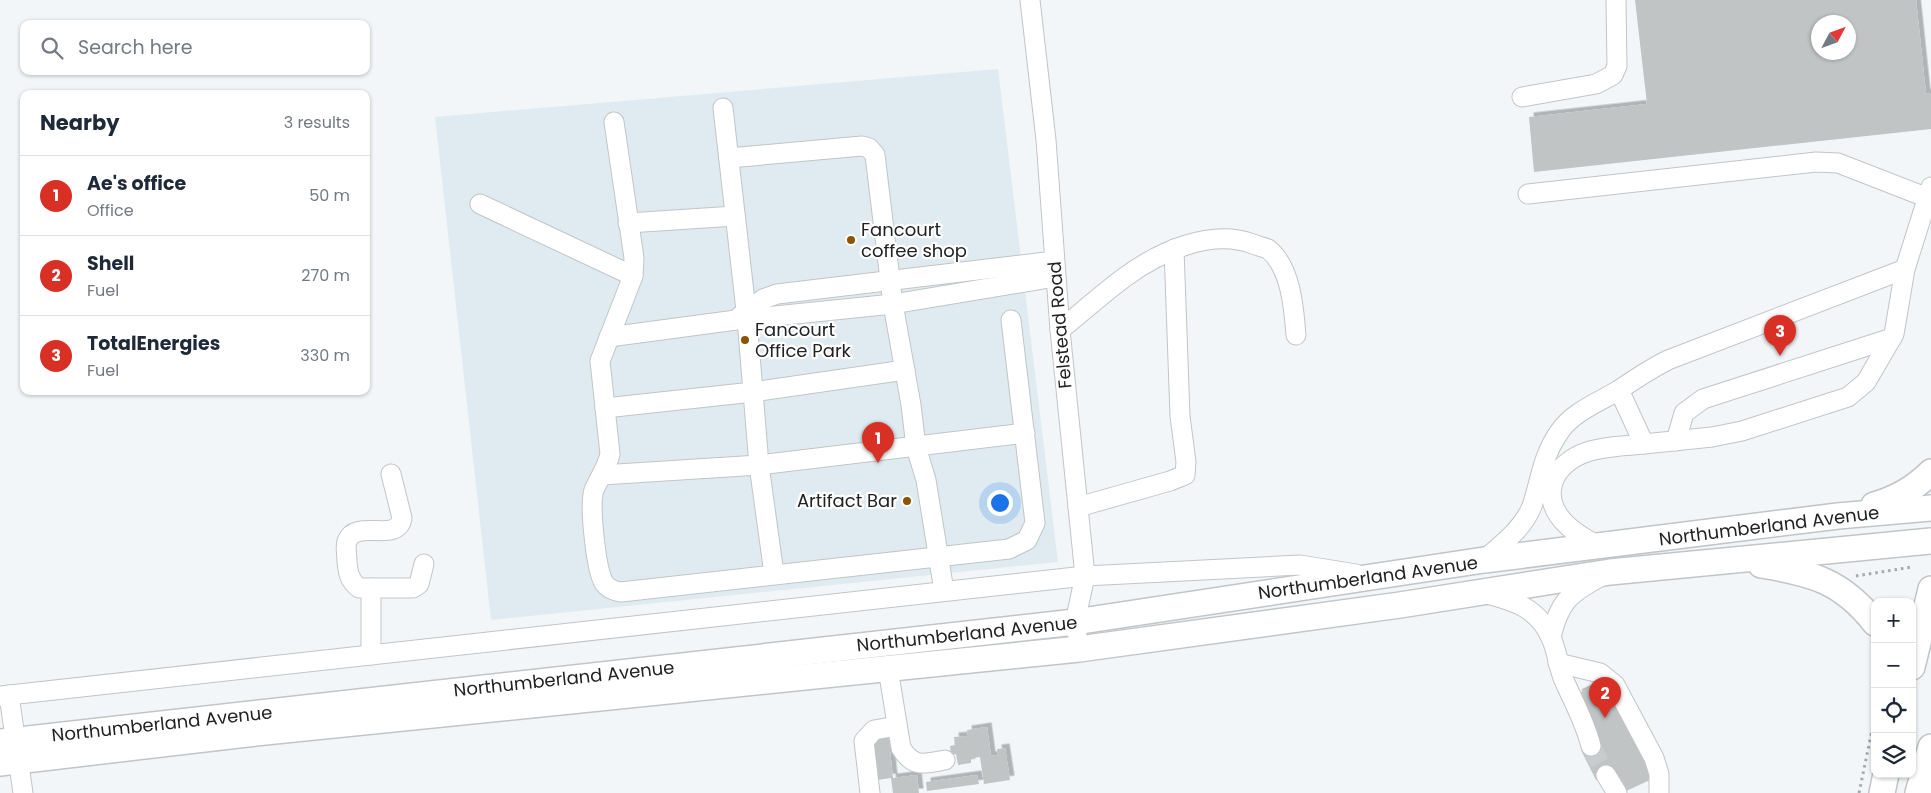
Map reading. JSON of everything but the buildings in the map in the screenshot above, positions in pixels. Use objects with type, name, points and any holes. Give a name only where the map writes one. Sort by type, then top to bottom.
[{"type":"main road","points":[[1838,516],[1894,499],[1914,487],[1931,472]]},
{"type":"main road","name":"Northumberland Avenue","points":[[8,751],[1075,622],[1368,576],[1484,560],[1838,516],[1931,508]]},
{"type":"main road","name":"Northumberland Avenue","points":[[8,751],[247,734],[1079,649],[1610,572],[1727,559],[1931,541]]},
{"type":"main road","points":[[1727,559],[1806,573],[1827,580],[1848,594],[1871,619]]},
{"type":"main road","points":[[1916,651],[1931,589]]},
{"type":"main road","points":[[1918,793],[1931,747]]},
{"type":"street","name":"Felstead Road","points":[[1030,0],[1046,140],[1054,269],[1086,576],[1075,622],[1079,649]]},
{"type":"street","points":[[1522,97],[1596,84],[1613,75],[1616,66],[1616,0]]},
{"type":"street","points":[[723,108],[759,465],[774,574]]},
{"type":"street","points":[[614,122],[634,258],[633,276],[600,361],[610,454],[594,490],[592,501],[595,540],[601,577],[605,585],[613,591],[621,592],[1009,548],[1027,540],[1036,523],[1012,320]]},
{"type":"street","points":[[729,158],[862,146],[869,148],[875,155],[889,280],[916,447],[926,480],[940,556],[944,591]]},
{"type":"street","points":[[1528,194],[1816,162],[1838,163],[1930,192],[1904,269],[1892,338],[1866,382],[1848,397],[1742,431],[1588,452],[1564,465],[1554,477],[1550,491],[1558,515],[1568,526],[1600,547]]},
{"type":"street","points":[[480,204],[633,276]]},
{"type":"street","points":[[628,223],[735,216]]},
{"type":"street","points":[[1060,330],[1126,276],[1174,249],[1201,241],[1227,238],[1248,242],[1268,249],[1288,280],[1294,308],[1296,335]]},
{"type":"street","points":[[1078,507],[1170,481],[1185,474],[1186,462],[1180,416],[1174,249]]},
{"type":"street","points":[[743,316],[763,299],[777,294],[889,280],[1054,269]]},
{"type":"street","points":[[609,337],[743,316],[893,304],[1054,269]]},
{"type":"street","points":[[1484,560],[1525,519],[1532,506],[1542,466],[1561,429],[1576,416],[1619,390],[1644,372],[1668,360],[1904,269]]},
{"type":"street","points":[[820,288],[823,311]]},
{"type":"street","points":[[1676,441],[1684,413],[1703,399],[1892,338]]},
{"type":"street","points":[[605,408],[753,392],[905,370]]},
{"type":"street","points":[[1619,390],[1644,444]]},
{"type":"street","points":[[602,475],[759,465],[1025,433]]},
{"type":"street","points":[[391,474],[401,509],[402,524],[398,528],[391,530],[358,532],[352,535],[346,545],[348,575],[359,588],[413,588],[419,584],[424,564]]},
{"type":"street","points":[[23,793],[8,751],[5,696],[1086,576],[1300,566],[1368,576]]},
{"type":"street","points":[[1551,637],[1557,614],[1564,602],[1587,584],[1610,572]]},
{"type":"street","points":[[371,588],[371,655]]},
{"type":"street","points":[[1481,592],[1521,604],[1532,612],[1551,637],[1558,663],[1581,714],[1591,746]]},
{"type":"street","points":[[1558,663],[1600,673],[1615,685],[1654,758],[1659,774],[1659,793]]},
{"type":"street","points":[[888,669],[897,726],[902,748],[907,758],[921,764],[945,760]]},
{"type":"street","points":[[870,793],[864,741],[874,730],[897,726]]},
{"type":"street","points":[[1606,775],[1617,793]]},
{"type":"path","points":[[1849,577],[1912,567]]},
{"type":"path","points":[[1859,793],[1871,733]]},
{"type":"shaded area","name":"Fancourt Office Park","points":[[998,69],[1058,562],[491,620],[435,117]]},
{"type":"tunnel","points":[[1591,746],[1606,775]]},
{"type":"place","name":"Fancourt coffee shop","points":[[851,240]]},
{"type":"place","name":"Fancourt Office Park","points":[[745,340]]},
{"type":"place","name":"TotalEnergies","points":[[1780,356]]},
{"type":"place","name":"Ae's office","points":[[878,463]]},
{"type":"place","name":"Artifact Bar","points":[[907,501]]},
{"type":"place","name":"Shell","points":[[1605,718]]}]
